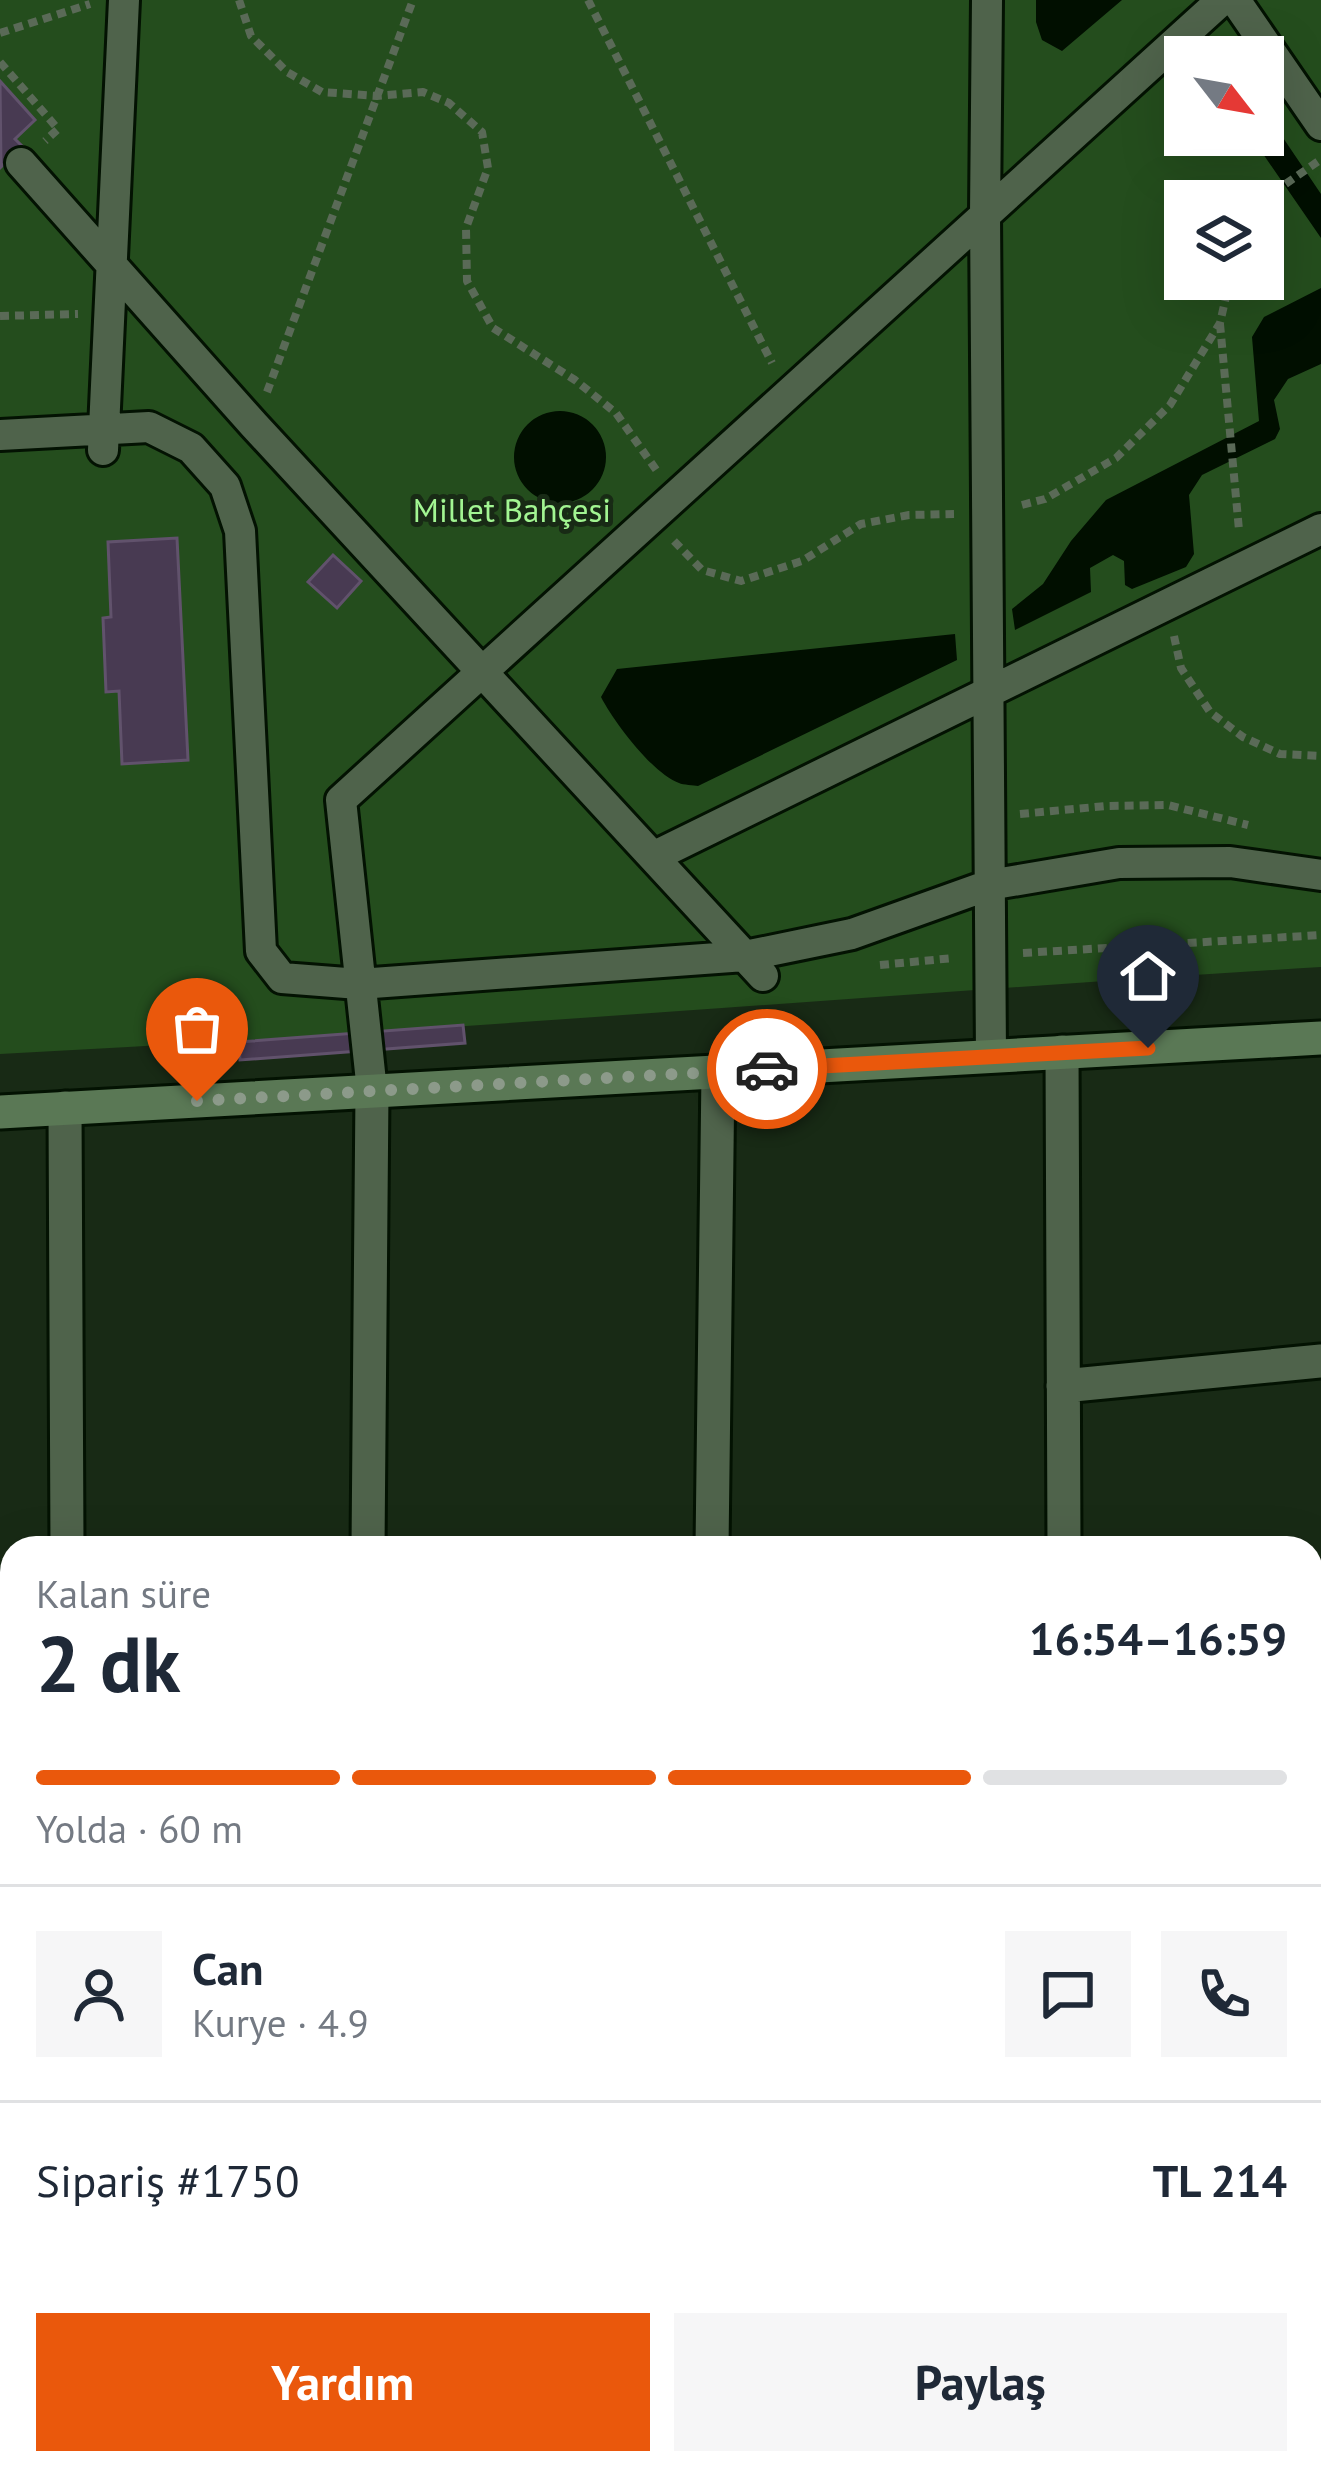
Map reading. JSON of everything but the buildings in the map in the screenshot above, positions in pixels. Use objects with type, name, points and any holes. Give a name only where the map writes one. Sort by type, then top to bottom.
[{"type":"main road","points":[[0,1112],[1321,1038]]},
{"type":"street","points":[[104,440],[124,0]]},
{"type":"street","points":[[987,0],[991,1056]]},
{"type":"street","points":[[368,1536],[372,1091],[340,800],[1222,0]]},
{"type":"street","points":[[1235,0],[1321,125]]},
{"type":"street","points":[[21,163],[254,425],[754,966]]},
{"type":"street","points":[[0,435],[104,440],[149,428],[191,448],[225,486],[240,531],[261,951],[282,978],[359,984],[754,966],[989,885],[1119,863],[1230,862],[1321,875]]},
{"type":"street","points":[[655,856],[1321,529]]},
{"type":"street","points":[[1062,1052],[1064,1536]]},
{"type":"street","points":[[712,1536],[718,1072]]},
{"type":"street","points":[[65,1108],[67,1536]]},
{"type":"street","points":[[1063,1386],[1321,1361]]},
{"type":"path","points":[[0,33],[103,0]]},
{"type":"path","points":[[239,0],[251,36],[287,72],[322,92],[377,96],[423,92],[449,103],[482,132],[488,168],[466,228],[467,281],[493,328],[575,380],[616,413],[676,497]]},
{"type":"path","points":[[254,425],[413,0]]},
{"type":"path","points":[[589,0],[788,394]]},
{"type":"path","points":[[0,62],[58,129],[21,163]]},
{"type":"path","points":[[1284,184],[1321,159]]},
{"type":"path","points":[[0,316],[110,313]]},
{"type":"path","points":[[1220,323],[1243,567]]},
{"type":"path","points":[[1166,605],[1181,668],[1210,712],[1243,737],[1280,754],[1321,756]]},
{"type":"path","points":[[989,817],[1106,806],[1168,806],[1258,828]]},
{"type":"path","points":[[877,966],[1321,935]]},
{"type":"green space","name":"Millet Bahçesi","points":[[0,0],[1321,0],[1321,967],[0,1054]]},
{"type":"shaded area","points":[[1036,0],[1122,0],[1062,51],[1042,40]]},
{"type":"shaded area","points":[[1284,139],[1321,194],[1321,238],[1284,180],[1264,156],[1284,156]]},
{"type":"shaded area","points":[[1321,288],[1321,364],[1288,379],[1274,400],[1280,429],[1275,439],[1202,475],[1189,495],[1194,554],[1186,567],[1132,589],[1125,585],[1124,561],[1113,555],[1090,568],[1091,592],[1015,630],[1012,609],[1043,584],[1106,500],[1259,421],[1252,337],[1264,317]]},
{"type":"shaded area","points":[[560,411],[592,425],[606,457],[592,489],[560,503],[528,489],[514,457],[528,425]]},
{"type":"shaded area","points":[[955,634],[957,660],[698,786],[679,783],[657,769],[624,733],[601,697],[617,669]]},
{"type":"way so far","points":[[197,1101],[767,1069]]},
{"type":"route","points":[[767,1069],[1148,1048]]}]
